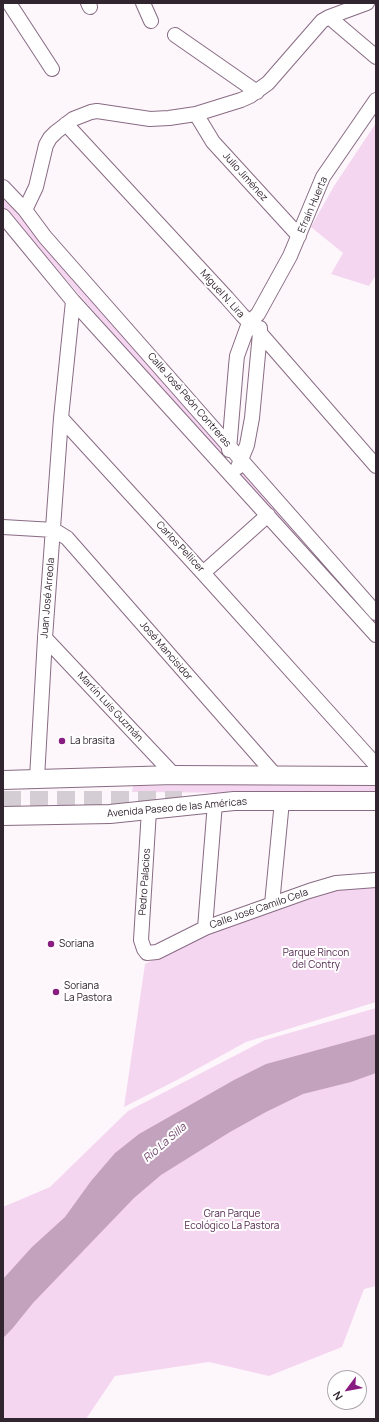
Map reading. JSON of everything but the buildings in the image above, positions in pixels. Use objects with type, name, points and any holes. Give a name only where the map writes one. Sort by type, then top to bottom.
[{"type":"main road","points":[[3,780],[30,778],[174,775],[376,776]]},
{"type":"main road","points":[[3,776],[30,778]]},
{"type":"main road","points":[[3,789],[64,786],[92,780],[94,777]]},
{"type":"main road","name":"Avenida Paseo de las Américas","points":[[3,816],[110,814],[234,801],[376,801]]},
{"type":"main road","points":[[3,820],[27,816]]},
{"type":"street","points":[[9,3],[52,69]]},
{"type":"street","points":[[143,3],[151,21]]},
{"type":"street","points":[[25,210],[36,187],[46,145],[53,135],[66,124],[82,115],[97,111],[150,119],[196,114],[232,104],[257,92],[268,83],[322,21],[367,3]]},
{"type":"street","points":[[329,17],[376,57]]},
{"type":"street","points":[[176,35],[257,92]]},
{"type":"street","name":"Efraín Huerta","points":[[228,472],[237,356],[253,318],[290,256],[324,177],[376,100]]},
{"type":"street","name":"Julio Jiménez","points":[[196,114],[213,142],[299,236]]},
{"type":"street","name":"Miguel N. Lira","points":[[66,124],[227,298],[253,318]]},
{"type":"street","name":"Calle José Peón Contreras","points":[[3,187],[25,210],[45,237],[376,613]]},
{"type":"street","name":"Calle José Peón Contreras","points":[[3,216],[73,300],[376,635]]},
{"type":"street","points":[[61,418],[73,300]]},
{"type":"street","points":[[253,318],[260,333],[376,466]]},
{"type":"street","points":[[228,472],[242,459],[247,445],[252,418],[260,333]]},
{"type":"street","name":"Juan José Arreola","points":[[30,778],[45,638],[61,418]]},
{"type":"street","name":"Carlos Pellicer","points":[[61,418],[376,764]]},
{"type":"street","points":[[203,573],[268,514]]},
{"type":"street","points":[[3,527],[54,530]]},
{"type":"street","name":"José Mancisidor","points":[[54,530],[67,538],[276,776]]},
{"type":"street","name":"Martín Luis Guzmán","points":[[45,638],[174,775]]},
{"type":"street","points":[[272,904],[282,801]]},
{"type":"street","points":[[205,928],[215,803]]},
{"type":"street","name":"Pedro Palacios","points":[[147,953],[144,950],[141,940],[149,810]]},
{"type":"street","name":"Calle José Camilo Cela","points":[[147,953],[157,952],[205,928],[309,891],[336,883],[376,880]]},
{"type":"green space","points":[[376,123],[376,275],[369,286],[331,274],[343,253],[311,227],[334,186]]},
{"type":"green space","points":[[3,197],[226,452],[221,458],[3,207]]},
{"type":"green space","points":[[241,468],[376,618],[376,632],[236,476]]},
{"type":"green space","points":[[376,782],[376,794],[132,792],[133,786]]},
{"type":"green space","name":"Parque Rincon del Contry","points":[[376,886],[376,1002],[246,1042],[124,1107],[145,964],[209,934],[339,888]]},
{"type":"green space","name":"Gran Parque Ecológico La Pastora","points":[[376,1008],[376,1286],[364,1289],[342,1347],[269,1376],[209,1362],[115,1376],[86,1419],[3,1419],[3,1207],[50,1187],[128,1111],[265,1040]]},
{"type":"water","name":"Río La Silla","points":[[376,1034],[376,1073],[351,1082],[303,1094],[230,1132],[161,1175],[134,1198],[33,1303],[3,1338],[3,1279],[32,1247],[65,1217],[91,1181],[115,1153],[139,1134],[234,1080],[266,1064]]},
{"type":"tunnel","points":[[3,800],[182,800]]},
{"type":"place","name":"La brasita","points":[[62,741]]},
{"type":"place","name":"Soriana","points":[[51,944]]},
{"type":"place","name":"Soriana La Pastora","points":[[56,992]]}]
